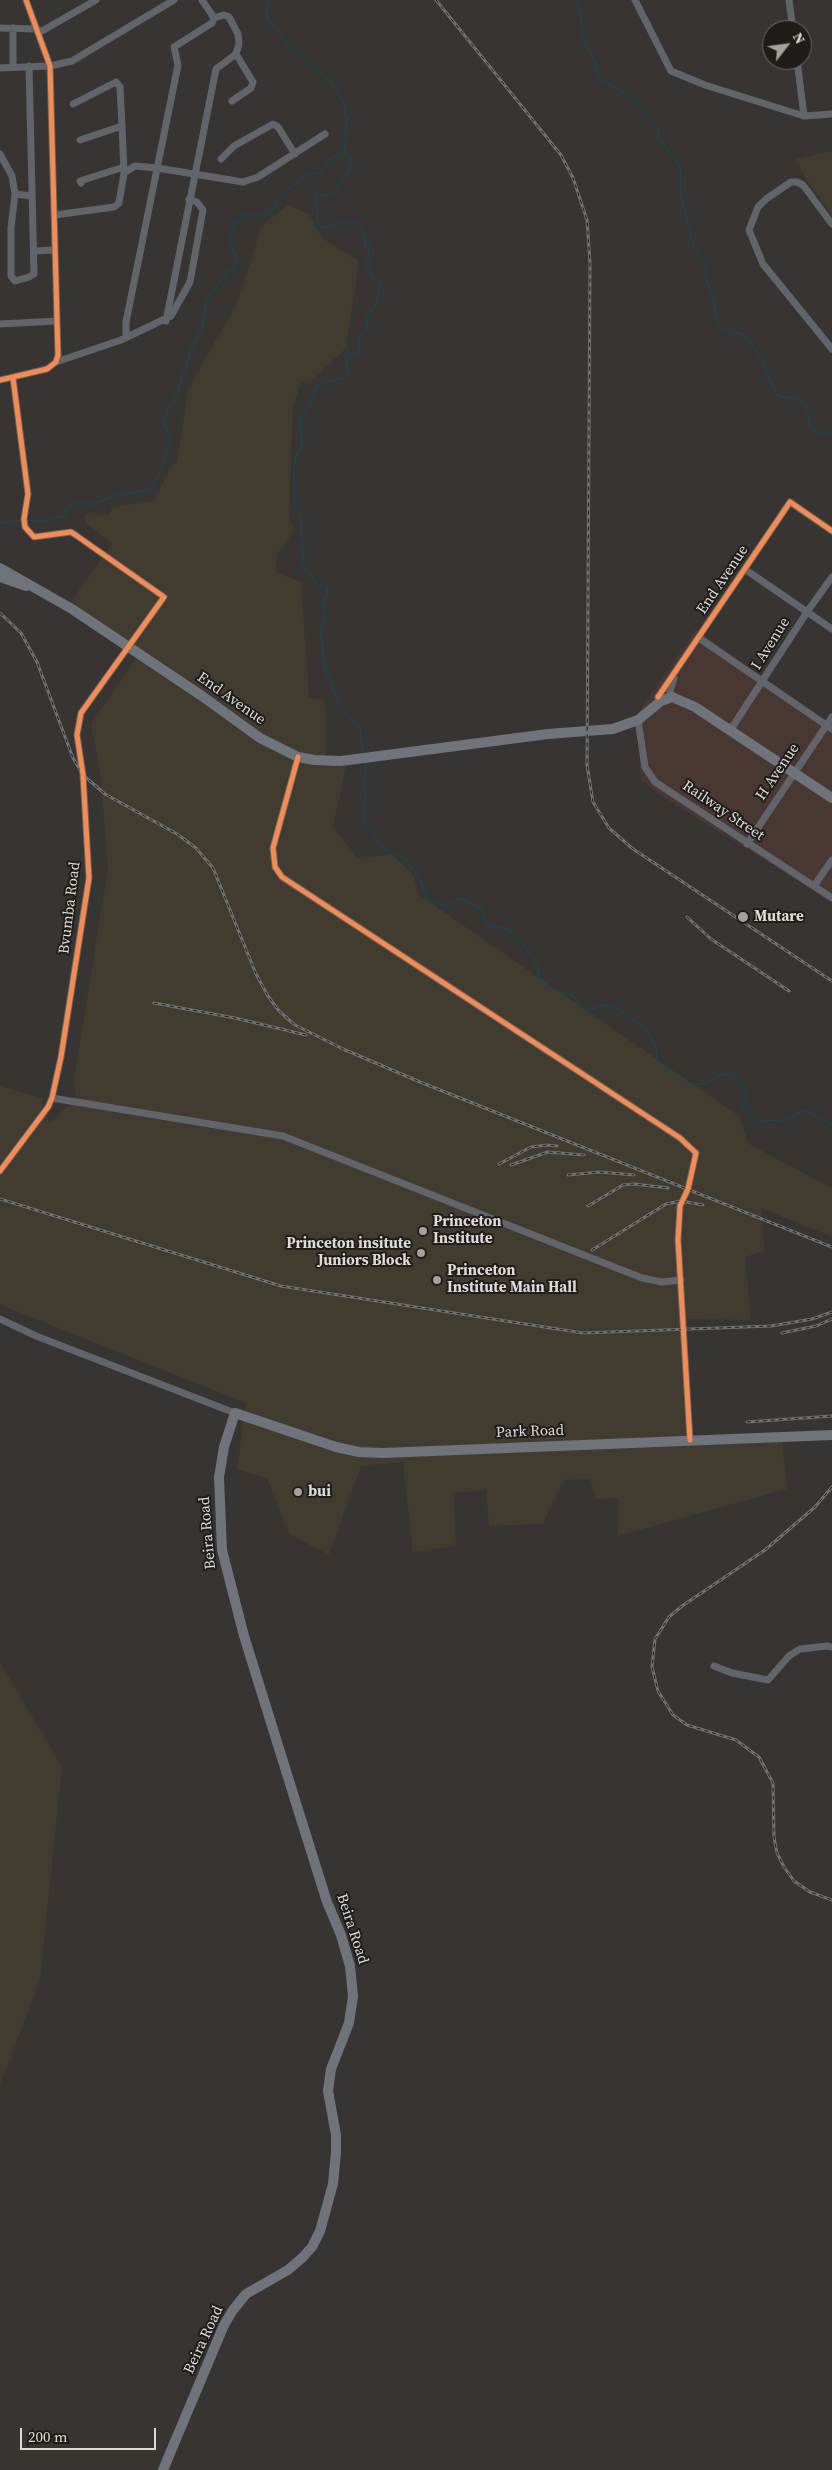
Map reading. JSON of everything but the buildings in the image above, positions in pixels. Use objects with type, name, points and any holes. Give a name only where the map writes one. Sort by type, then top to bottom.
[{"type":"highway","points":[[0,568],[34,588]]},
{"type":"highway","points":[[0,577],[18,585],[34,588]]},
{"type":"highway","name":"End Avenue","points":[[34,588],[72,609],[260,738],[298,757],[327,762],[548,734],[613,729],[638,720],[671,694]]},
{"type":"highway","points":[[671,694],[686,695],[796,770],[832,798]]},
{"type":"highway","points":[[671,694],[832,790]]},
{"type":"highway","name":"End Avenue","points":[[389,754],[524,732],[614,725],[631,719],[658,697],[671,694]]},
{"type":"highway","name":"Park Road","points":[[235,1413],[336,1447],[359,1452],[426,1452],[832,1435]]},
{"type":"highway","name":"Beira Road","points":[[163,2470],[224,2325],[233,2310],[246,2294],[288,2270],[302,2258],[312,2247],[320,2231],[333,2184],[336,2152],[336,2135],[328,2091],[330,2076],[349,2024],[353,1996],[350,1966],[341,1935],[327,1902],[244,1636],[222,1550],[219,1477],[224,1447],[235,1413]]},
{"type":"street","points":[[26,0],[50,66],[58,355],[56,362]]},
{"type":"street","points":[[0,28],[36,28],[42,31],[96,0]]},
{"type":"street","points":[[0,68],[50,66],[72,61],[174,0]]},
{"type":"street","points":[[202,0],[214,18]]},
{"type":"street","points":[[635,0],[672,71],[705,85],[804,116],[832,114]]},
{"type":"street","points":[[789,0],[792,20]]},
{"type":"street","points":[[126,337],[126,322],[178,65],[174,47],[212,23],[214,18],[224,15],[229,17],[238,34],[239,44],[236,54],[216,67],[166,321]]},
{"type":"street","points":[[13,28],[13,67]]},
{"type":"street","points":[[232,101],[253,85],[236,54]]},
{"type":"street","points":[[0,154],[12,176],[15,194],[11,228],[11,276],[14,281],[33,275],[35,251],[29,66]]},
{"type":"street","points":[[798,70],[804,116]]},
{"type":"street","points":[[55,215],[117,206],[121,197],[124,170],[120,87],[116,82],[73,104]]},
{"type":"street","points":[[221,159],[234,146],[273,124],[278,127],[294,154]]},
{"type":"street","points":[[80,140],[122,126]]},
{"type":"street","points":[[80,183],[80,181],[135,166],[243,182],[258,177],[325,134]]},
{"type":"street","points":[[832,224],[803,185],[791,182],[766,199],[758,207],[749,230],[763,264],[832,349]]},
{"type":"street","points":[[15,194],[32,196]]},
{"type":"street","points":[[0,380],[46,369],[56,362],[166,321],[171,316],[190,282],[203,210],[197,202],[189,199]]},
{"type":"street","points":[[35,251],[54,250]]},
{"type":"street","points":[[0,324],[57,321]]},
{"type":"street","name":"Bvumba Road","points":[[0,1171],[40,1119],[52,1098],[89,878],[83,775],[77,728],[81,713],[164,597],[71,532],[34,537],[25,527],[27,481],[13,378]]},
{"type":"street","name":"End Avenue","points":[[658,697],[746,570],[790,502],[832,531]]},
{"type":"street","points":[[746,570],[832,629]]},
{"type":"street","name":"I Avenue","points":[[733,726],[832,577]]},
{"type":"street","points":[[699,638],[829,727]]},
{"type":"street","name":"End Avenue","points":[[671,694],[676,670]]},
{"type":"street","name":"H Avenue","points":[[747,844],[796,770],[829,727],[832,717]]},
{"type":"street","name":"Railway Street","points":[[638,720],[645,767],[649,776],[655,782],[832,898]]},
{"type":"street","points":[[298,757],[273,848],[275,867],[282,877],[680,1138],[693,1149],[696,1159],[688,1189],[680,1206],[678,1240],[690,1440]]},
{"type":"street","points":[[814,886],[832,860]]},
{"type":"street","points":[[52,1098],[283,1136],[642,1278],[662,1282],[681,1280]]},
{"type":"street","points":[[0,1319],[36,1336],[235,1413]]},
{"type":"street","points":[[714,1666],[732,1673],[768,1680],[789,1656],[800,1649],[832,1647]]},
{"type":"shaded area","points":[[832,151],[832,216],[807,181],[796,159]]},
{"type":"shaded area","points":[[288,205],[309,214],[322,238],[359,261],[346,348],[310,382],[302,382],[293,406],[289,519],[295,530],[277,554],[276,572],[301,582],[309,698],[325,700],[326,763],[346,766],[333,827],[358,859],[391,854],[413,874],[418,894],[739,1116],[749,1144],[832,1188],[832,1237],[761,1208],[764,1251],[745,1257],[751,1320],[686,1319],[691,1442],[782,1441],[787,1489],[618,1536],[618,1498],[596,1499],[590,1479],[564,1480],[543,1524],[489,1526],[486,1490],[454,1493],[456,1546],[413,1552],[403,1462],[361,1466],[329,1555],[289,1534],[267,1478],[237,1469],[246,1403],[0,1305],[0,1086],[42,1098],[49,1124],[76,1101],[74,1079],[108,869],[100,772],[91,724],[137,656],[69,604],[112,544],[86,523],[86,514],[110,515],[112,507],[154,501],[172,464],[177,463],[188,389],[237,303],[262,225]]},
{"type":"shaded area","points":[[696,629],[832,727],[832,902],[657,793],[641,780],[636,716]]},
{"type":"shaded area","points":[[0,1662],[62,1767],[40,1980],[0,2085]]},
{"type":"waterway","points":[[28,520],[44,521],[64,516],[66,508],[77,502],[89,505],[115,496],[151,489],[164,462],[170,438],[163,423],[168,408],[175,399],[193,345],[202,328],[206,302],[227,272],[235,268],[236,257],[230,242],[235,223],[244,218],[244,213],[257,217],[273,209],[279,198],[290,188],[306,176],[320,172],[328,164],[328,160],[345,153],[348,118],[345,115],[345,105],[331,82],[289,46],[268,19],[266,9],[269,6],[266,0]]},
{"type":"waterway","points":[[575,0],[579,6],[585,44],[595,62],[600,79],[629,96],[658,129],[659,138],[680,166],[681,197],[694,248],[705,262],[706,280],[713,295],[716,320],[723,330],[742,334],[753,346],[761,358],[776,394],[784,398],[797,398],[805,406],[809,415],[809,424],[814,431],[822,434],[832,431]]},
{"type":"waterway","points":[[345,153],[349,157],[351,167],[331,195],[317,195],[314,200],[317,209],[316,221],[321,228],[345,222],[350,225],[356,220],[366,239],[364,246],[369,244],[368,261],[364,268],[369,268],[373,279],[381,282],[377,302],[367,317],[367,327],[359,337],[359,353],[346,356],[348,374],[343,378],[317,385],[307,410],[299,418],[302,447],[296,456],[294,468],[295,507],[301,520],[303,565],[317,584],[327,587],[328,595],[322,600],[326,615],[321,632],[324,665],[339,704],[360,729],[363,753]]},
{"type":"waterway","points":[[0,523],[21,520]]},
{"type":"waterway","points":[[365,762],[364,826],[370,829],[381,847],[406,860],[420,879],[427,900],[447,906],[460,898],[480,908],[487,926],[509,929],[523,944],[535,961],[540,977],[555,991],[574,996],[581,1007],[593,1009],[603,1005],[617,1009],[646,1028],[656,1049],[657,1062],[677,1079],[696,1085],[706,1083],[722,1074],[734,1076],[746,1089],[743,1108],[757,1121],[789,1120],[797,1113],[806,1111],[832,1125]]},
{"type":"railway","points":[[436,0],[561,155],[573,178],[587,220],[590,263],[587,765],[593,802],[609,828],[633,849],[832,981]]},
{"type":"railway","points":[[0,613],[21,633],[37,662],[73,758],[83,775],[105,794],[177,834],[196,848],[213,868],[256,974],[279,1011],[295,1025],[343,1049],[420,1082],[832,1247]]},
{"type":"railway","points":[[687,917],[711,939],[789,991]]},
{"type":"railway","points":[[154,1003],[235,1018],[306,1035]]},
{"type":"railway","points":[[499,1164],[531,1147],[557,1146]]},
{"type":"railway","points":[[511,1165],[548,1152],[584,1155]]},
{"type":"railway","points":[[568,1175],[600,1172],[634,1175]]},
{"type":"railway","points":[[588,1206],[623,1185],[634,1184],[668,1188]]},
{"type":"railway","points":[[0,1199],[281,1286],[583,1333],[771,1326],[812,1319],[832,1312]]},
{"type":"railway","points":[[592,1250],[666,1204],[681,1201],[703,1205]]},
{"type":"railway","points":[[782,1333],[816,1326],[832,1319]]},
{"type":"railway","points":[[747,1422],[832,1416]]},
{"type":"railway","points":[[832,1487],[815,1507],[765,1550],[682,1606],[669,1617],[655,1639],[652,1667],[658,1691],[673,1715],[687,1725],[736,1740],[759,1757],[773,1783],[774,1837],[777,1853],[784,1867],[794,1881],[810,1892],[832,1900]]},
{"type":"cycle path","points":[[0,380],[47,369],[56,362],[58,355],[50,66],[26,0]]},
{"type":"cycle path","points":[[0,1171],[48,1107],[52,1098],[61,1057],[89,878],[83,775],[77,735],[81,713],[164,597],[71,532],[34,537],[25,527],[24,519],[28,494],[13,378]]},
{"type":"cycle path","points":[[658,697],[790,502],[832,531]]},
{"type":"cycle path","points":[[298,757],[273,848],[275,867],[282,877],[680,1138],[696,1153],[688,1189],[680,1206],[678,1240],[690,1440]]},
{"type":"place","name":"Mutare","points":[[743,917]]},
{"type":"place","name":"Princeton Institute","points":[[423,1231]]},
{"type":"place","name":"Princeton insitute Juniors Block","points":[[421,1253]]},
{"type":"place","name":"Princeton Institute Main Hall","points":[[437,1280]]},
{"type":"place","name":"bui","points":[[298,1492]]}]
